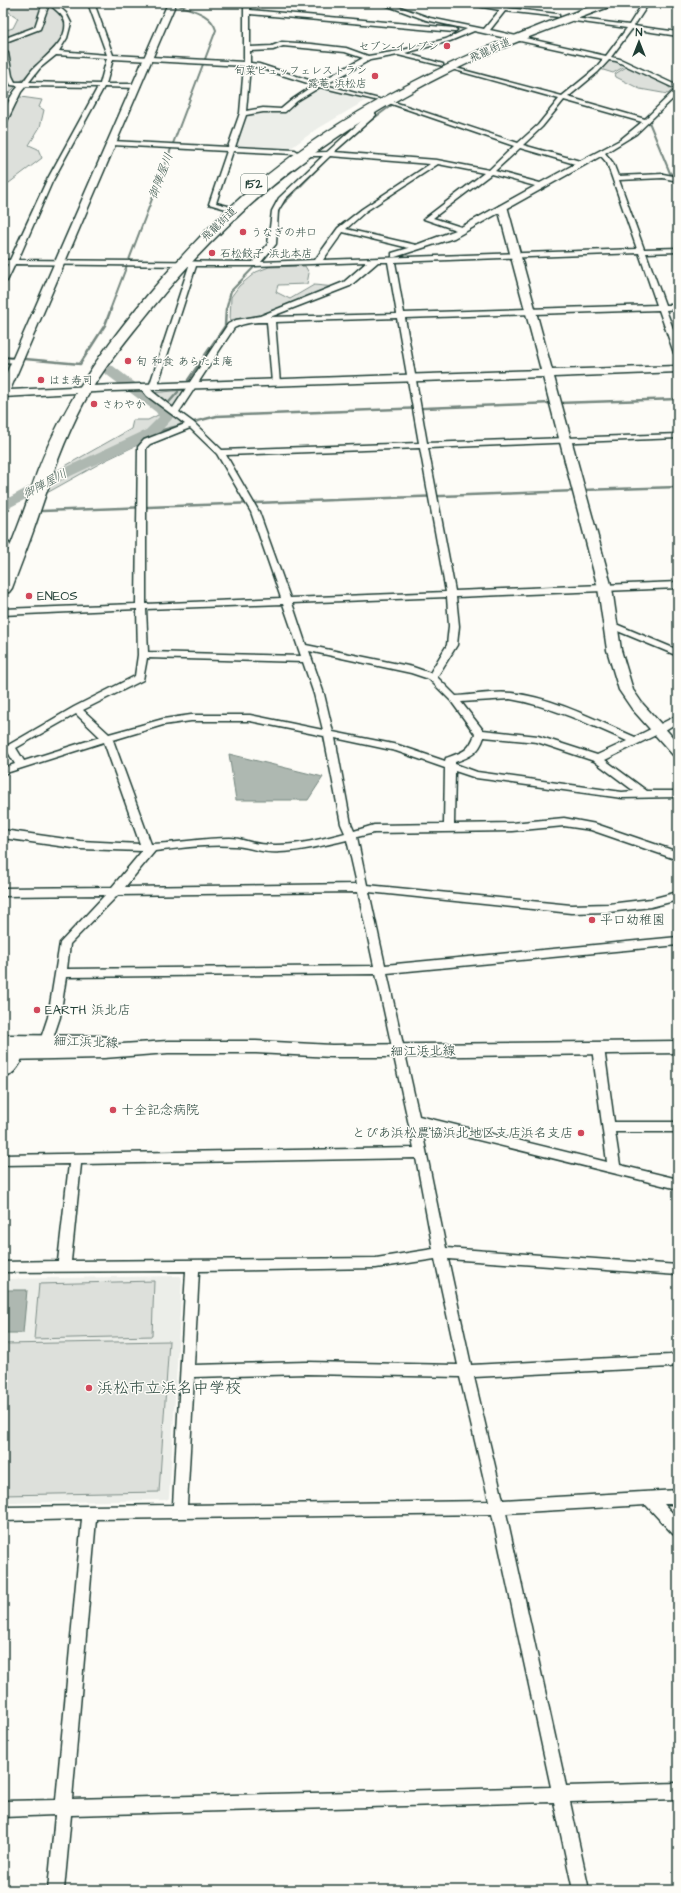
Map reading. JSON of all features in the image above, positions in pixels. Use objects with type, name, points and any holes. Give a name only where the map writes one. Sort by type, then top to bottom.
[{"type":"highway","name":"飛龍街道","points":[[3,588],[33,487],[71,391],[103,341],[226,207],[299,153],[377,104],[446,66],[511,37],[595,3]]},
{"type":"highway","name":"飛龍街道","points":[[562,17],[610,3]]},
{"type":"highway","name":"飛龍街道","points":[[3,547],[15,515],[33,487],[85,390],[174,263],[299,153]]},
{"type":"street","points":[[3,42],[38,28],[46,3]]},
{"type":"street","points":[[3,123],[18,91],[38,67],[55,53],[64,38],[68,23],[64,14],[51,3]]},
{"type":"street","points":[[3,281],[49,182],[102,86],[111,57],[91,3]]},
{"type":"street","points":[[172,3],[3,394],[149,387],[678,369]]},
{"type":"street","points":[[226,207],[212,204],[243,113],[247,64],[247,3]]},
{"type":"street","points":[[383,3],[428,19],[471,30]]},
{"type":"street","points":[[462,3],[678,34]]},
{"type":"street","points":[[486,31],[509,3]]},
{"type":"street","points":[[462,230],[428,219],[490,172],[540,126],[563,98],[596,72],[609,58],[646,3]]},
{"type":"street","points":[[247,12],[486,31],[609,58],[628,64],[678,88]]},
{"type":"street","points":[[243,113],[264,110],[283,111],[295,100],[319,85],[368,58],[399,54],[458,37],[471,30]]},
{"type":"street","points":[[247,49],[273,48],[282,44],[311,46],[346,50],[368,58]]},
{"type":"street","points":[[3,52],[5,53],[9,76],[13,84],[137,86]]},
{"type":"street","points":[[55,53],[247,64],[266,68],[377,104],[582,164]]},
{"type":"street","points":[[399,54],[647,121]]},
{"type":"street","points":[[168,407],[191,386],[231,326],[239,322],[251,320],[297,305],[347,284],[372,262],[418,248],[462,230],[626,139],[678,91]]},
{"type":"street","points":[[257,263],[272,244],[275,211],[282,198],[301,182],[328,154],[373,115],[377,104]]},
{"type":"street","points":[[112,143],[328,154],[437,162],[490,172],[542,186]]},
{"type":"street","points":[[602,152],[606,155],[615,178],[678,354]]},
{"type":"street","points":[[316,262],[341,230],[364,210],[437,162]]},
{"type":"street","points":[[615,178],[663,176],[678,179]]},
{"type":"street","points":[[502,208],[605,588],[614,650],[626,690],[637,706],[678,752]]},
{"type":"street","points":[[341,230],[386,239],[418,248]]},
{"type":"street","points":[[3,262],[316,262],[678,250]]},
{"type":"street","points":[[391,259],[418,408],[432,496],[451,594],[454,626],[452,645],[432,677]]},
{"type":"street","points":[[193,263],[149,387],[150,394],[184,419],[220,453],[250,503],[287,601],[319,694],[329,734],[330,749],[346,824],[351,835],[414,1120],[466,1371],[581,1890]]},
{"type":"street","points":[[251,320],[678,307]]},
{"type":"street","points":[[271,320],[276,383]]},
{"type":"street","points":[[3,360],[17,361]]},
{"type":"street","points":[[21,765],[10,747],[78,709],[140,678],[143,655],[141,607],[142,447],[146,442],[191,425]]},
{"type":"street","points":[[220,453],[678,436]]},
{"type":"street","points":[[3,612],[678,585]]},
{"type":"street","points":[[611,624],[678,653]]},
{"type":"street","points":[[143,655],[305,653],[413,670],[432,677],[454,698],[470,722],[480,733],[538,739],[598,759],[645,795]]},
{"type":"street","points":[[454,698],[510,696],[528,699],[580,716],[635,741]]},
{"type":"street","points":[[78,709],[107,738],[150,847]]},
{"type":"street","points":[[3,771],[163,722],[191,718],[250,718],[398,748],[476,775],[562,788],[622,795],[678,794]]},
{"type":"street","points":[[598,759],[658,730],[678,718]]},
{"type":"street","points":[[449,828],[448,766],[450,760],[468,754],[476,748],[480,733]]},
{"type":"street","points":[[3,834],[80,845],[150,847],[189,843],[228,842],[259,848],[279,849],[313,844],[374,829],[512,827],[544,822],[564,822],[592,827],[678,856]]},
{"type":"street","points":[[46,1041],[54,1017],[65,943],[115,891],[150,847]]},
{"type":"street","points":[[3,892],[362,888],[571,909],[609,908],[651,903],[678,896]]},
{"type":"street","points":[[60,973],[380,970],[678,941]]},
{"type":"street","name":"細江浜北線","points":[[3,1040],[116,1042],[168,1047]]},
{"type":"street","name":"細江浜北線","points":[[10,1054],[104,1052],[168,1047],[256,1047],[332,1051],[678,1047]]},
{"type":"street","points":[[598,1048],[614,1168]]},
{"type":"street","points":[[3,1074],[16,1060],[10,1054]]},
{"type":"street","points":[[414,1120],[678,1184]]},
{"type":"street","points":[[608,1127],[678,1127]]},
{"type":"street","points":[[3,1160],[75,1160],[421,1153]]},
{"type":"street","points":[[64,1266],[75,1160]]},
{"type":"street","points":[[3,1267],[193,1266],[376,1262],[441,1253],[678,1270]]},
{"type":"street","points":[[180,1511],[189,1371],[193,1266]]},
{"type":"street","points":[[189,1371],[307,1368],[466,1371],[670,1361],[678,1359]]},
{"type":"street","points":[[3,1514],[496,1507],[650,1500],[678,1497]]},
{"type":"street","points":[[650,1500],[678,1530]]},
{"type":"street","points":[[56,1890],[90,1513]]},
{"type":"street","points":[[3,1809],[63,1809],[678,1791]]},
{"type":"shaded area","points":[[3,3],[50,3],[63,15],[66,23],[63,38],[7,95],[42,100],[39,107],[44,110],[40,127],[29,145],[38,149],[42,158],[9,183],[3,182],[3,31],[13,28],[18,18],[3,8]]},
{"type":"shaded area","points":[[610,60],[627,65],[613,73],[600,69]]},
{"type":"shaded area","points":[[628,66],[665,84],[672,90],[668,94],[640,89],[616,77],[615,74]]},
{"type":"shaded area","points":[[319,86],[368,99],[314,131],[287,151],[235,147],[245,114],[286,112],[297,101]]},
{"type":"shaded area","points":[[305,266],[309,273],[307,284],[278,285],[276,292],[290,299],[314,285],[336,287],[266,314],[230,320],[231,297],[239,286],[256,272],[269,267]]},
{"type":"shaded area","points":[[186,390],[175,411],[181,424],[106,460],[45,494],[51,474],[131,429],[133,420],[148,420],[160,414],[150,393]]},
{"type":"shaded area","points":[[229,754],[323,777],[308,800],[236,800]]},
{"type":"shaded area","name":"浜松市立浜名中学校","points":[[179,1276],[182,1279],[169,1498],[166,1500],[3,1503],[3,1279]]},
{"type":"shaded area","points":[[154,1281],[152,1336],[34,1339],[39,1284]]},
{"type":"shaded area","points":[[3,1290],[27,1290],[23,1333],[3,1333]]},
{"type":"shaded area","name":"浜松市立浜名中学校","points":[[169,1341],[159,1492],[3,1495],[3,1344]]},
{"type":"waterway","name":"御陣屋川","points":[[110,310],[216,30],[210,20],[205,16],[176,4]]},
{"type":"waterway","points":[[366,124],[392,105]]},
{"type":"waterway","points":[[649,122],[670,173],[678,177]]},
{"type":"waterway","points":[[278,214],[280,207],[331,155]]},
{"type":"waterway","points":[[226,310],[231,291],[257,264]]},
{"type":"waterway","points":[[3,357],[80,364],[105,325],[111,309]]},
{"type":"waterway","points":[[188,380],[225,326],[226,309]]},
{"type":"waterway","name":"御陣屋川","points":[[3,507],[55,478],[151,433],[166,417],[162,410],[108,369]]},
{"type":"waterway","points":[[162,410],[178,392]]},
{"type":"waterway","points":[[558,403],[678,399]]},
{"type":"waterway","points":[[151,433],[217,416],[552,403]]},
{"type":"waterway","points":[[582,490],[678,487]]},
{"type":"waterway","points":[[42,511],[576,491]]},
{"type":"waterway","name":"御陣屋川","points":[[3,508],[9,509]]},
{"type":"place","name":"セブン-イレブン","points":[[447,46]]},
{"type":"place","name":"旬菜ビュッフェレストラン 露菴 浜松店","points":[[375,76]]},
{"type":"place","name":"うなぎの井口","points":[[243,232]]},
{"type":"place","name":"石松餃子 浜北本店","points":[[212,253]]},
{"type":"place","name":"旬 和食 あらたま庵","points":[[128,361]]},
{"type":"place","name":"はま寿司","points":[[41,380]]},
{"type":"place","name":"さわやか","points":[[94,404]]},
{"type":"place","name":"ENEOS","points":[[29,596]]},
{"type":"place","name":"平口幼稚園","points":[[592,920]]},
{"type":"place","name":"EARTH 浜北店","points":[[37,1010]]},
{"type":"place","name":"十全記念病院","points":[[113,1110]]},
{"type":"place","name":"とぴあ浜松農協浜北地区支店浜名支店","points":[[581,1133]]},
{"type":"place","name":"浜松市立浜名中学校","points":[[89,1388]]}]
